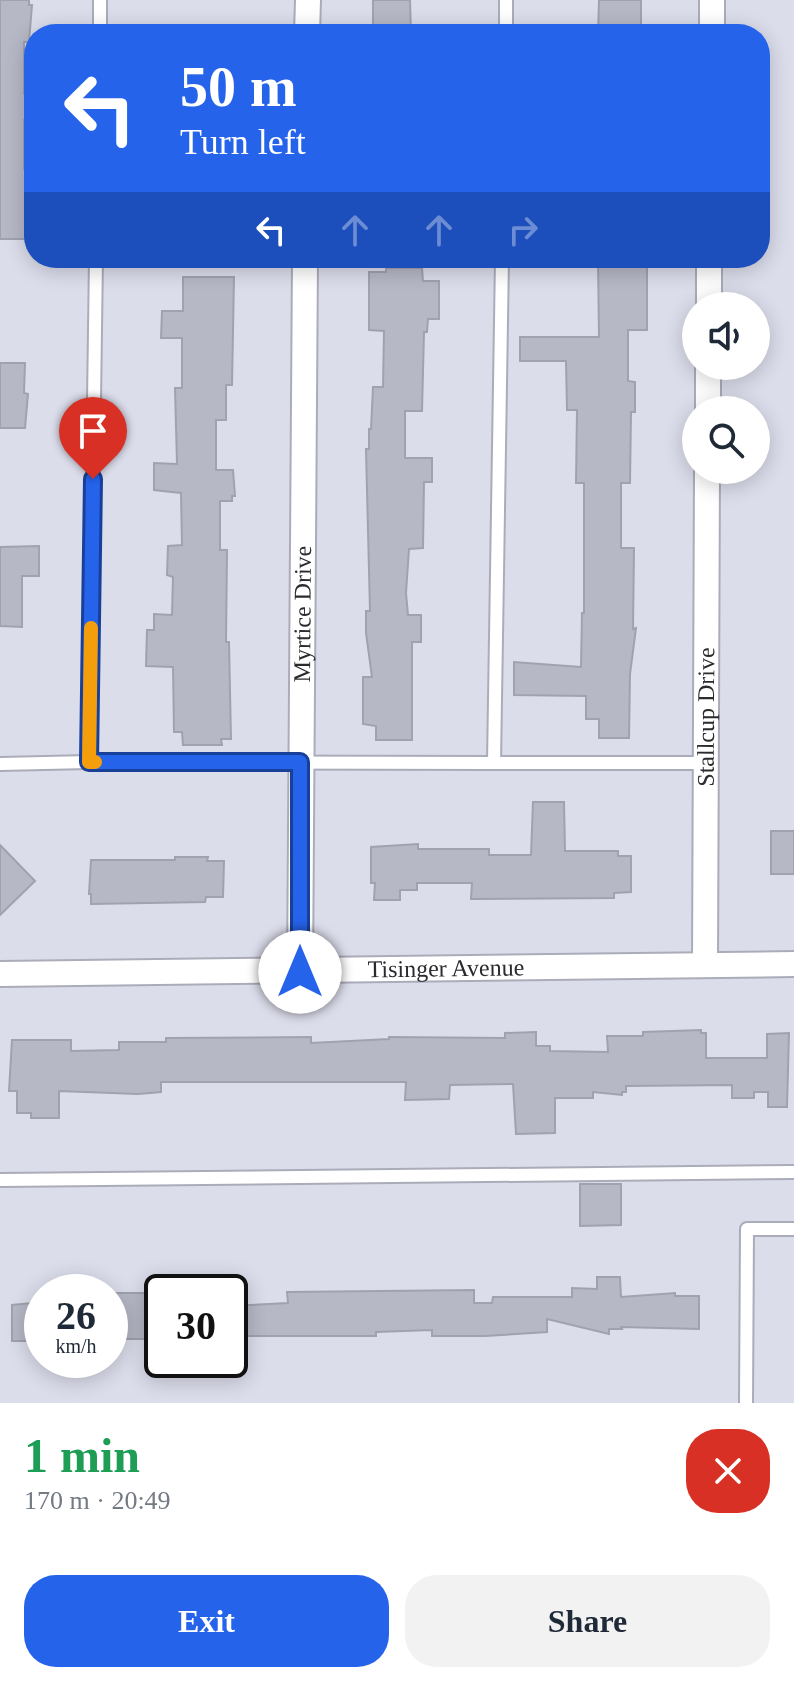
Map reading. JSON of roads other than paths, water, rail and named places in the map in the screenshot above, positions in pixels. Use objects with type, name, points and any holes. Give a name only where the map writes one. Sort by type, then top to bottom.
[{"type":"street","points":[[307,24],[308,0]]},
{"type":"street","points":[[712,0],[712,24]]},
{"type":"street","name":"Myrtice Drive","points":[[300,972],[305,268]]},
{"type":"street","points":[[709,268],[709,292]]},
{"type":"street","name":"Stallcup Drive","points":[[705,965],[707,484]]},
{"type":"street","name":"Tisinger Avenue","points":[[0,974],[794,964]]},
{"type":"lane","points":[[100,0],[100,24]]},
{"type":"lane","points":[[506,0],[506,24]]},
{"type":"lane","points":[[89,762],[96,268]]},
{"type":"lane","points":[[494,763],[502,268]]},
{"type":"lane","points":[[0,764],[704,763]]},
{"type":"lane","points":[[0,1180],[794,1172]]},
{"type":"lane","points":[[746,1403],[747,1229],[794,1229]]}]
